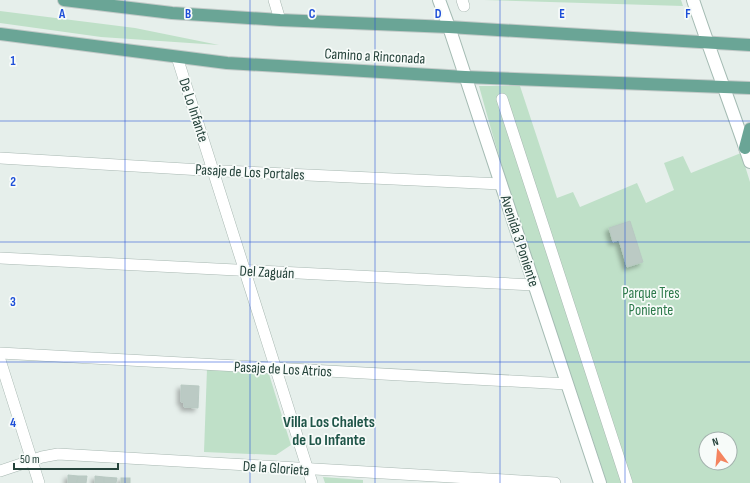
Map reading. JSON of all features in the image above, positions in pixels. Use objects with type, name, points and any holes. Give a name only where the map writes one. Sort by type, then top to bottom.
[{"type":"main road","name":"Camino a Rinconada","points":[[64,0],[172,13],[750,45]]},
{"type":"main road","name":"Avenida 3 Poniente","points":[[439,0],[600,483]]},
{"type":"main road","points":[[693,0],[750,162]]},
{"type":"main road","name":"Camino a Rinconada","points":[[0,34],[227,63],[465,77],[750,88]]},
{"type":"main road","points":[[745,148],[750,129]]},
{"type":"street","points":[[274,0],[280,20]]},
{"type":"street","name":"De Lo Infante","points":[[177,57],[312,483]]},
{"type":"street","points":[[502,99],[627,483]]},
{"type":"street","name":"Pasaje de Los Portales","points":[[0,158],[501,184]]},
{"type":"street","name":"Del Zaguán","points":[[0,258],[534,285]]},
{"type":"street","name":"Pasaje de Los Atrios","points":[[0,353],[567,384]]},
{"type":"street","points":[[0,360],[39,483]]},
{"type":"street","name":"De la Glorieta","points":[[0,471],[58,454],[308,470],[555,483]]},
{"type":"green space","points":[[484,0],[681,0],[683,6]]},
{"type":"green space","points":[[0,11],[135,28],[219,45],[101,37],[0,23]]},
{"type":"green space","name":"Parque Tres Poniente","points":[[479,86],[520,86],[557,198],[573,192],[580,207],[637,183],[646,203],[674,190],[664,163],[683,156],[691,173],[741,153],[750,182],[750,483],[607,483],[508,186]]},
{"type":"green space","points":[[207,369],[268,371],[291,445],[276,455],[204,452]]},
{"type":"green space","points":[[323,477],[363,480],[363,483],[325,483]]},
{"type":"building","points":[[630,221],[643,262],[627,267],[619,240],[613,242],[609,228]]},
{"type":"building","points":[[181,385],[199,386],[198,408],[184,407],[184,402],[181,402]]},
{"type":"building","points":[[68,475],[78,476],[77,483],[68,483]]},
{"type":"building","points":[[78,476],[87,476],[86,483],[77,483]]},
{"type":"building","points":[[95,476],[104,477],[104,483],[95,483]]},
{"type":"building","points":[[104,477],[117,478],[116,483],[104,483]]},
{"type":"building","points":[[121,478],[130,478],[130,483],[121,483]]},
{"type":"district","name":"Villa Los Chalets de Lo Infante","points":[[329,430]]}]
